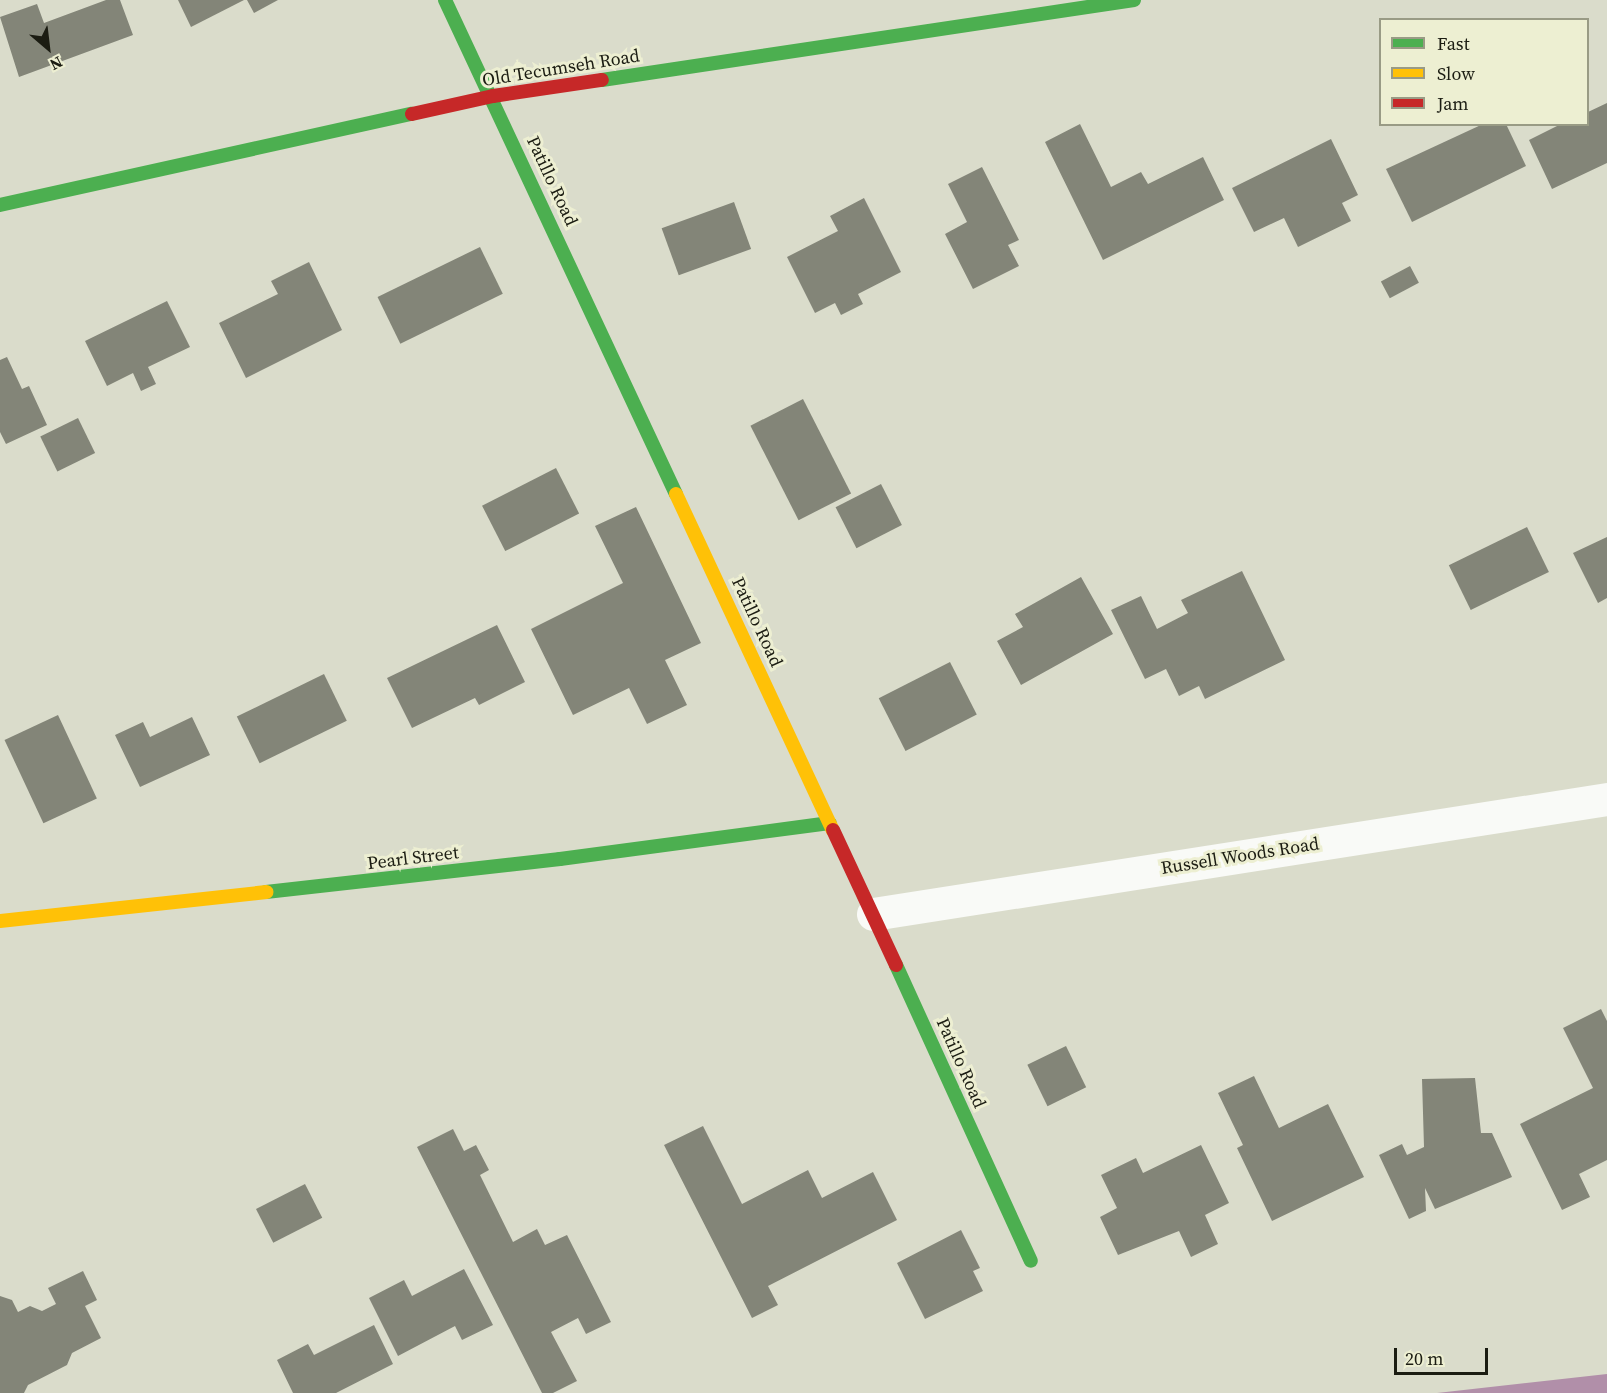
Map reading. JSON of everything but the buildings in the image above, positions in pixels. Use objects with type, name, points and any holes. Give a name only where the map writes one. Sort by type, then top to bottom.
[{"type":"street","name":"Patillo Road","points":[[445,0],[493,96],[873,914],[1031,1262]]},
{"type":"street","name":"Old Tecumseh Road","points":[[0,205],[493,96],[1134,0]]},
{"type":"street","name":"Russell Woods Road","points":[[873,914],[1607,799]]},
{"type":"street","name":"Pearl Street","points":[[0,921],[560,859],[830,823]]},
{"type":"shaded area","points":[[1607,1374],[1607,1393],[1437,1393]]},
{"type":"traffic: fast","points":[[445,0],[676,494]]},
{"type":"traffic: fast","points":[[602,80],[1134,0]]},
{"type":"traffic: fast","points":[[0,205],[412,114]]},
{"type":"traffic: fast","points":[[266,892],[560,859],[830,823]]},
{"type":"traffic: fast","points":[[896,965],[1031,1261]]},
{"type":"traffic: slow","points":[[676,494],[833,830]]},
{"type":"traffic: slow","points":[[0,921],[266,892]]},
{"type":"traffic: jam","points":[[412,114],[493,96],[602,80]]},
{"type":"traffic: jam","points":[[833,830],[896,965]]}]
